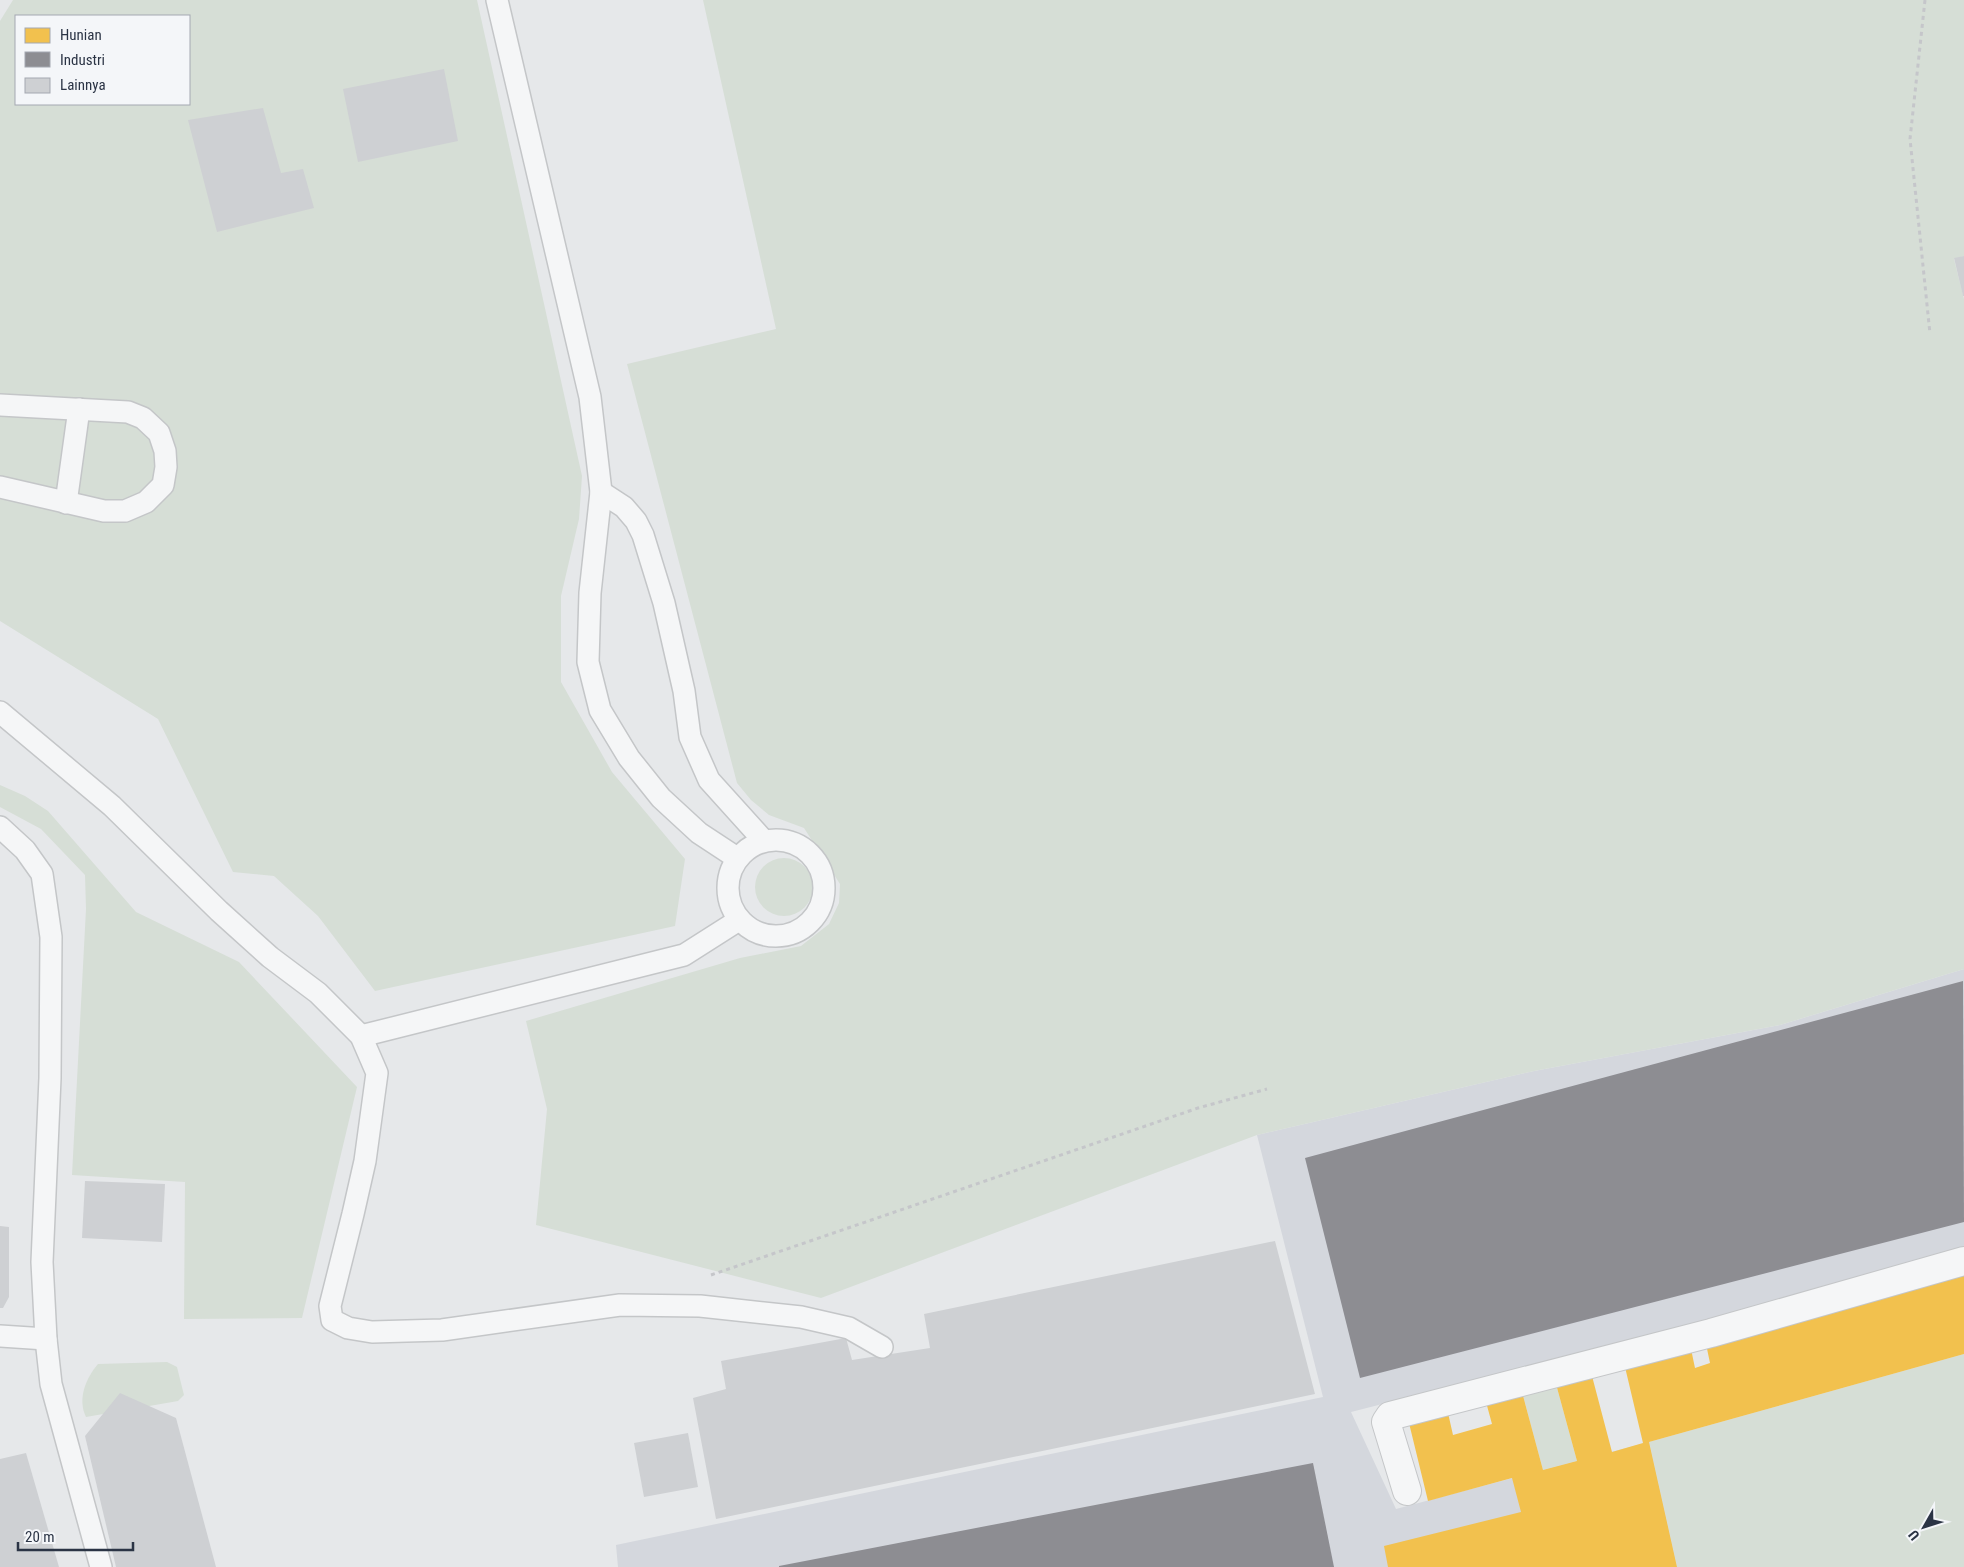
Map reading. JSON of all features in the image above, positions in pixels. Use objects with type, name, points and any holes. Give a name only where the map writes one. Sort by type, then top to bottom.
[{"type":"street","points":[[1407,1491],[1386,1422],[1390,1416],[1711,1333],[1964,1261]]},
{"type":"lane","points":[[497,0],[590,397],[601,492],[590,593],[588,662],[600,710],[629,758],[661,798],[699,833],[737,858]]},
{"type":"lane","points":[[0,405],[128,412],[143,418],[159,433],[165,452],[166,467],[163,485],[146,502],[125,511],[104,511],[0,487]]},
{"type":"lane","points":[[66,503],[79,410]]},
{"type":"lane","points":[[601,492],[624,507],[636,521],[643,535],[664,603],[684,691],[690,737],[709,780],[764,840]]},
{"type":"lane","points":[[0,712],[112,806],[219,911],[270,957],[318,993],[361,1036],[377,1073],[364,1161],[330,1306],[332,1320],[348,1328],[372,1332],[442,1330],[620,1305],[700,1306],[801,1317],[849,1328],[882,1347]]},
{"type":"lane","points":[[0,827],[25,850],[42,874],[51,937],[50,1078],[42,1262],[46,1339],[51,1384],[101,1567]]},
{"type":"lane","points":[[779,839],[795,843],[808,852],[818,864],[824,879],[824,895],[819,910],[810,923],[797,932],[782,936],[766,936],[751,930],[739,920],[730,906],[726,890],[729,873],[737,858],[749,847],[764,840],[779,839]]},
{"type":"lane","points":[[361,1036],[684,955],[739,920]]},
{"type":"lane","points":[[0,1336],[46,1339]]},
{"type":"path","points":[[1924,0],[1910,139],[1930,334]]},
{"type":"path","points":[[709,1275],[1198,1108],[1267,1089]]},
{"type":"shaded area","points":[[13,0],[477,0],[582,476],[579,519],[561,596],[561,682],[612,772],[685,859],[675,926],[375,991],[318,916],[274,876],[233,872],[158,719],[0,621],[0,21]]},
{"type":"shaded area","points":[[703,0],[1964,0],[1964,256],[1954,259],[1964,299],[1964,969],[1780,1025],[1534,1071],[1257,1135],[821,1298],[536,1225],[547,1109],[526,1021],[740,958],[801,946],[829,924],[839,903],[840,884],[804,828],[769,815],[751,800],[737,783],[627,364],[776,329]]},
{"type":"shaded area","points":[[0,785],[25,796],[48,811],[136,912],[239,962],[357,1087],[302,1318],[184,1319],[185,1182],[72,1175],[86,909],[85,875],[41,829],[0,807]]},
{"type":"shaded area","points":[[784,858],[795,860],[805,866],[811,876],[813,887],[811,898],[805,908],[795,914],[784,916],[773,914],[763,908],[757,898],[755,887],[757,876],[763,866],[773,860]]},
{"type":"shaded area","points":[[1964,969],[1964,1250],[1712,1320],[1351,1412],[1396,1509],[1649,1442],[1677,1567],[618,1567],[616,1545],[1323,1397],[1257,1135],[1534,1071],[1780,1025]]},
{"type":"shaded area","points":[[1964,1354],[1964,1567],[1677,1567],[1649,1442]]},
{"type":"shaded area","points":[[167,1362],[177,1367],[184,1395],[178,1401],[86,1417],[82,1403],[84,1389],[98,1364]]},
{"type":"shaded area","points":[[1556,1384],[1577,1461],[1543,1470],[1522,1392]]},
{"type":"building: Hunian","points":[[1964,1273],[1964,1354],[1649,1442],[1677,1567],[1388,1567],[1384,1546],[1521,1512],[1512,1478],[1428,1501],[1409,1423],[1448,1413],[1453,1435],[1492,1424],[1486,1402],[1522,1392],[1543,1470],[1577,1461],[1556,1384],[1592,1376],[1612,1452],[1643,1443],[1625,1367],[1691,1349],[1695,1368],[1710,1363],[1706,1344]]},
{"type":"building: Industri","points":[[1963,981],[1964,1222],[1360,1378],[1305,1158]]},
{"type":"building: Industri","points":[[1313,1463],[1334,1567],[779,1567],[779,1566]]},
{"type":"building: Lainnya","points":[[444,69],[458,141],[358,162],[343,89]]},
{"type":"building: Lainnya","points":[[263,108],[281,173],[303,169],[314,208],[217,232],[188,120]]},
{"type":"building: Lainnya","points":[[1964,256],[1964,296],[1963,296],[1954,258]]},
{"type":"building: Lainnya","points":[[85,1181],[165,1184],[162,1242],[82,1238]]},
{"type":"building: Lainnya","points":[[0,1226],[9,1227],[9,1297],[3,1308],[0,1308]]},
{"type":"building: Lainnya","points":[[1275,1241],[1315,1394],[716,1519],[693,1398],[726,1389],[721,1361],[846,1338],[852,1360],[930,1348],[924,1314]]},
{"type":"building: Lainnya","points":[[120,1393],[176,1418],[216,1567],[116,1567],[85,1436]]},
{"type":"building: Lainnya","points":[[688,1433],[698,1487],[644,1497],[634,1443]]},
{"type":"building: Lainnya","points":[[26,1453],[59,1567],[0,1567],[0,1459]]}]
